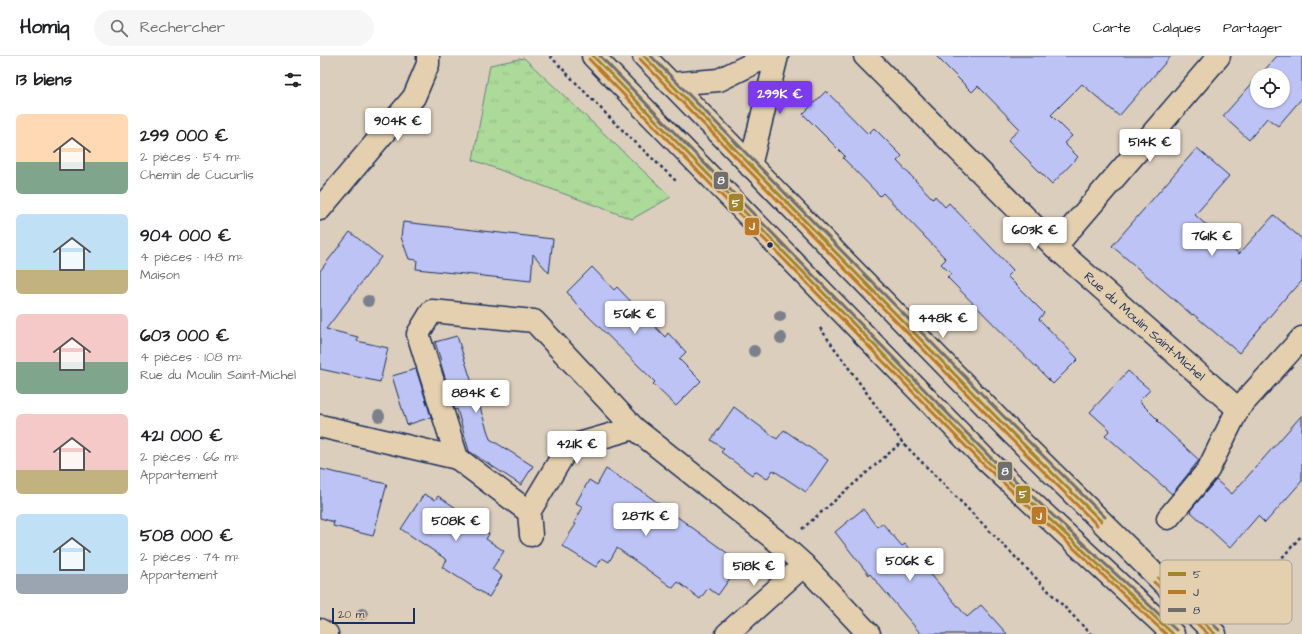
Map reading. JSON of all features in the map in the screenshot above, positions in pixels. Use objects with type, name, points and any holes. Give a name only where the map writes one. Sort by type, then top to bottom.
[{"type":"street","points":[[320,209],[414,97],[428,64],[428,56]]},
{"type":"street","points":[[593,56],[986,460],[1160,622]]},
{"type":"street","points":[[644,56],[1011,432],[1160,580]]},
{"type":"street","points":[[671,84],[720,80],[768,56]]},
{"type":"street","points":[[750,166],[777,56]]},
{"type":"street","name":"Rue du Moulin Saint-Michel","points":[[865,56],[1055,247],[1238,409]]},
{"type":"street","points":[[1055,247],[1219,56]]},
{"type":"street","points":[[458,458],[418,334],[432,311],[534,321],[634,428],[784,546],[869,634]]},
{"type":"street","points":[[1168,518],[1208,470],[1238,409],[1302,338]]},
{"type":"street","points":[[320,426],[458,458],[528,512]]},
{"type":"street","points":[[531,535],[528,512],[568,447],[634,428]]},
{"type":"street","points":[[727,634],[804,565]]},
{"type":"street","points":[[1162,624],[1173,634]]},
{"type":"street","points":[[1205,624],[1215,634]]},
{"type":"street","points":[[320,630],[327,634]]},
{"type":"path","points":[[550,56],[614,122],[677,182]]},
{"type":"path","points":[[820,328],[902,442],[1090,634]]},
{"type":"path","points":[[784,546],[902,442]]},
{"type":"path","points":[[1280,560],[1302,535]]},
{"type":"path","points":[[1215,634],[1224,624]]},
{"type":"green space","points":[[524,58],[671,197],[632,219],[473,160],[490,65]]},
{"type":"building","points":[[936,56],[1171,56],[1119,116],[1082,84],[1051,115],[1072,136],[1064,143],[1078,157],[1052,184],[1008,140],[1020,129],[978,86],[972,92]]},
{"type":"building","points":[[1277,56],[1302,56],[1302,98],[1278,126],[1267,118],[1249,140],[1223,116],[1250,86],[1250,108],[1290,108],[1290,68],[1266,68]]},
{"type":"building","points":[[826,91],[868,134],[874,128],[902,156],[897,161],[933,199],[935,196],[945,207],[949,203],[1013,270],[1007,276],[1044,313],[1039,319],[1078,359],[1053,384],[947,277],[951,274],[941,264],[946,259],[883,193],[880,196],[843,158],[845,156],[803,114]]},
{"type":"building","points":[[1197,148],[1229,176],[1195,215],[1239,254],[1274,215],[1302,239],[1302,281],[1292,292],[1291,291],[1239,353],[1193,314],[1192,315],[1112,246]]},
{"type":"building","points":[[403,222],[553,239],[549,273],[533,254],[531,281],[416,269],[417,260],[409,259],[401,237]]},
{"type":"building","points":[[350,232],[381,257],[326,329],[358,337],[357,341],[388,348],[380,382],[320,369],[320,271]]},
{"type":"building","points":[[592,267],[614,290],[617,287],[665,337],[668,333],[686,352],[679,359],[701,381],[676,406],[653,384],[655,382],[578,306],[567,292]]},
{"type":"building","points":[[457,336],[490,439],[533,466],[521,485],[469,451],[435,342]]},
{"type":"building","points":[[416,369],[431,417],[407,425],[392,376]]},
{"type":"building","points":[[1128,371],[1150,390],[1139,401],[1158,420],[1157,421],[1199,460],[1172,494],[1105,435],[1110,430],[1090,412]]},
{"type":"building","points":[[734,407],[777,439],[784,430],[828,460],[806,492],[773,470],[767,479],[755,471],[752,475],[721,452],[724,449],[711,440]]},
{"type":"building","points":[[1302,415],[1302,481],[1265,523],[1258,516],[1230,548],[1190,511],[1216,480],[1232,494]]},
{"type":"building","points":[[320,469],[387,484],[373,536],[333,526],[334,522],[320,518]]},
{"type":"building","points":[[606,469],[643,492],[741,563],[718,595],[708,588],[700,599],[678,582],[673,588],[617,548],[609,562],[602,558],[596,567],[562,546],[576,524],[574,523],[583,507],[576,503],[589,480],[597,485]]},
{"type":"building","points":[[424,494],[435,500],[438,496],[473,519],[472,522],[489,534],[486,539],[504,551],[492,569],[502,576],[489,597],[442,567],[447,560],[401,529]]},
{"type":"building","points":[[863,509],[877,527],[882,523],[902,546],[905,544],[967,617],[981,605],[1007,634],[921,634],[870,574],[869,575],[835,532]]},
{"type":"transit line","name":"5","points":[[593,56],[986,460],[1160,622]]},
{"type":"transit line","name":"8","points":[[600,56],[989,456],[1160,615]]},
{"type":"transit line","name":"5","points":[[644,56],[1011,432],[1101,521]]},
{"type":"transit line","name":"8","points":[[651,56],[1015,428],[1105,517]]},
{"type":"transit line","name":"J","points":[[589,59],[982,463],[1166,634]]},
{"type":"transit line","name":"J","points":[[640,59],[1007,435],[1097,525]]},
{"type":"transit line","name":"J","points":[[1154,582],[1160,588]]},
{"type":"transit line","name":"5","points":[[1162,624],[1173,634]]},
{"type":"transit line","name":"8","points":[[1170,624],[1176,630]]},
{"type":"transit line","name":"J","points":[[1198,624],[1208,634]]},
{"type":"transit line","name":"5","points":[[1205,624],[1215,634]]},
{"type":"transit line","name":"8","points":[[1213,624],[1219,630]]}]
